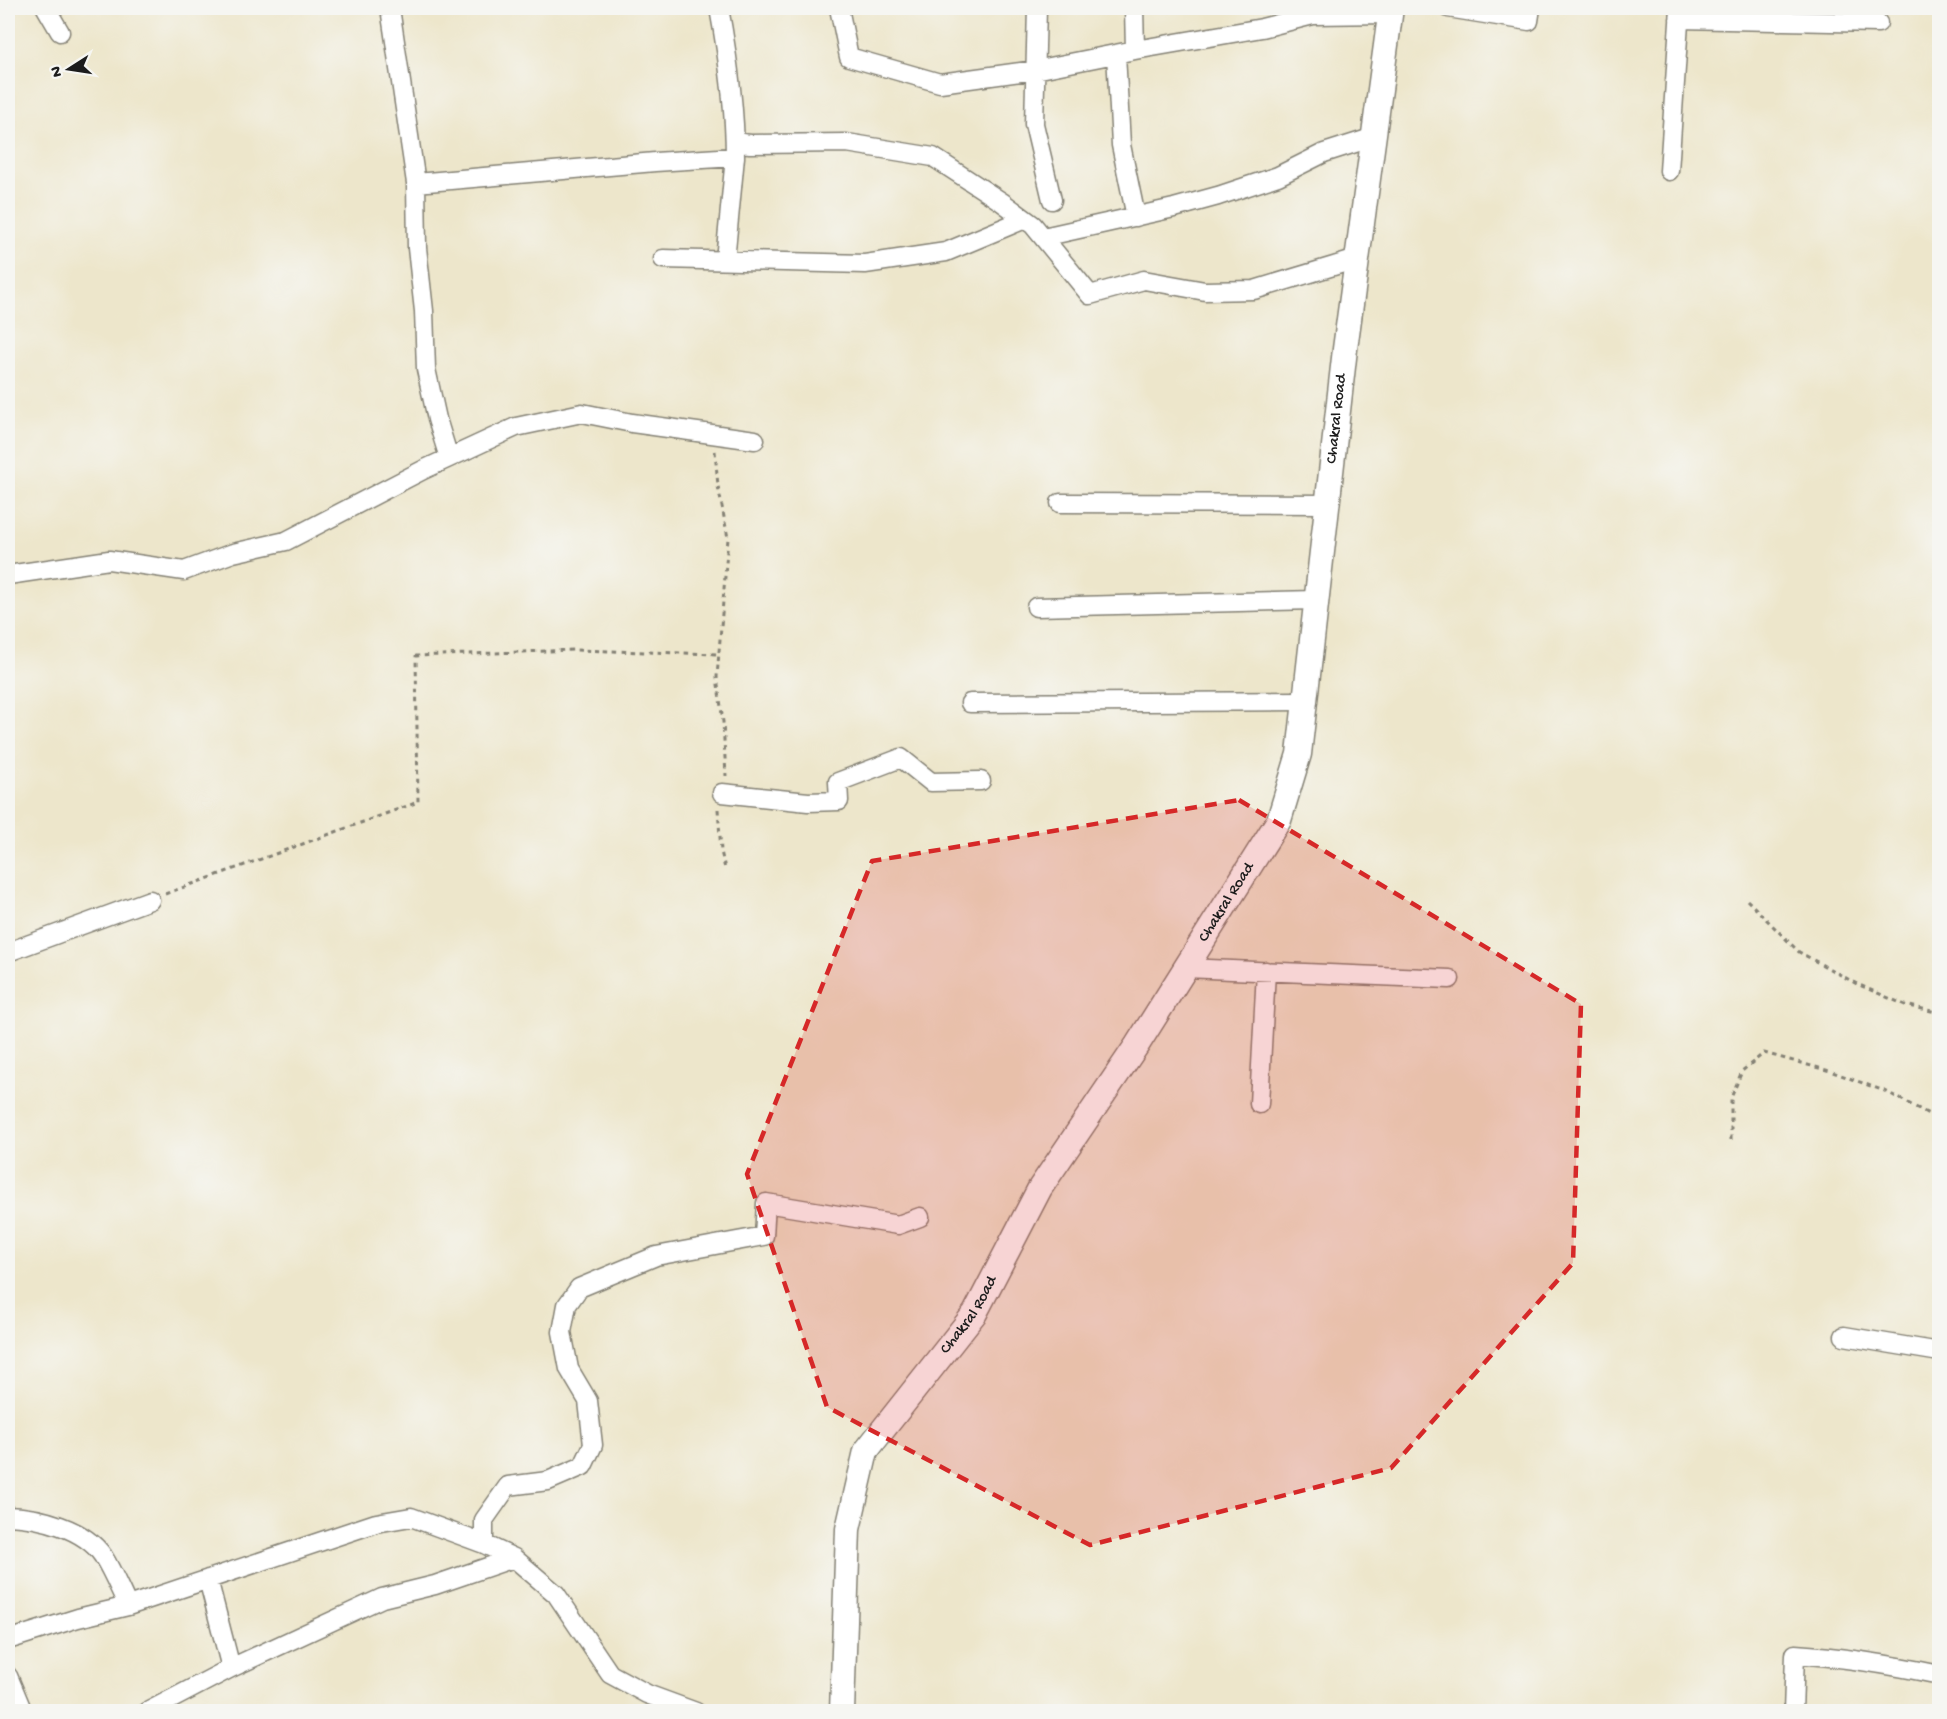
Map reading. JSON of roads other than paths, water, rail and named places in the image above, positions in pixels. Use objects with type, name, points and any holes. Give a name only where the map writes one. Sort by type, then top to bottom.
[{"type":"street","points":[[46,8],[60,32]]},
{"type":"street","points":[[390,8],[416,183],[417,248],[424,311],[426,369],[437,419],[449,458]]},
{"type":"street","points":[[719,8],[733,101],[735,150],[725,260]]},
{"type":"street","points":[[839,8],[849,57],[940,83],[1035,70],[1262,28],[1313,15],[1391,11]]},
{"type":"street","points":[[1037,8],[1034,124],[1052,200]]},
{"type":"street","points":[[1134,8],[1135,50]]},
{"type":"street","points":[[1448,8],[1529,21],[1532,8]]},
{"type":"street","name":"Chakral Road","points":[[842,1712],[848,1529],[866,1451],[975,1313],[1040,1188],[1137,1045],[1279,820],[1299,754],[1357,259],[1391,11]]},
{"type":"street","points":[[1669,171],[1679,13],[1878,23]]},
{"type":"street","points":[[1116,54],[1121,145],[1136,217]]},
{"type":"street","points":[[1043,237],[1218,196],[1278,176],[1324,153],[1374,137]]},
{"type":"street","points":[[416,183],[655,162],[735,150],[750,144],[847,143],[933,157],[1025,219],[1043,237],[1090,295],[1144,280],[1205,291],[1254,290],[1357,259]]},
{"type":"street","points":[[663,259],[865,264],[946,252],[1025,219]]},
{"type":"street","points":[[8,575],[109,560],[184,571],[233,553],[286,541],[449,458],[516,427],[582,413],[632,423],[755,440]]},
{"type":"street","points":[[1060,503],[1327,504]]},
{"type":"street","points":[[1036,607],[1316,600]]},
{"type":"street","points":[[970,703],[1304,701]]},
{"type":"street","points":[[722,793],[808,802],[839,801],[838,782],[901,758],[931,782],[981,781]]},
{"type":"street","points":[[8,952],[150,900]]},
{"type":"street","points":[[1185,968],[1450,979]]},
{"type":"street","points":[[1259,1104],[1266,971]]},
{"type":"street","points":[[484,1544],[484,1520],[508,1486],[548,1480],[583,1467],[593,1445],[588,1401],[569,1370],[562,1332],[567,1305],[579,1288],[656,1256],[764,1236],[766,1203],[898,1225],[920,1217]]},
{"type":"street","points":[[1844,1336],[1940,1352]]},
{"type":"street","points":[[8,1516],[31,1518],[67,1529],[89,1541],[102,1556],[128,1606]]},
{"type":"street","points":[[8,1640],[78,1618],[128,1606],[376,1523],[411,1517],[484,1544],[514,1558],[556,1594],[610,1674],[647,1694],[696,1712]]},
{"type":"street","points":[[147,1712],[231,1668],[382,1599],[435,1585],[514,1558]]},
{"type":"street","points":[[208,1579],[231,1668]]},
{"type":"street","points":[[1793,1712],[1795,1654],[1829,1656],[1940,1675]]},
{"type":"street","points":[[8,1676],[23,1712]]}]
